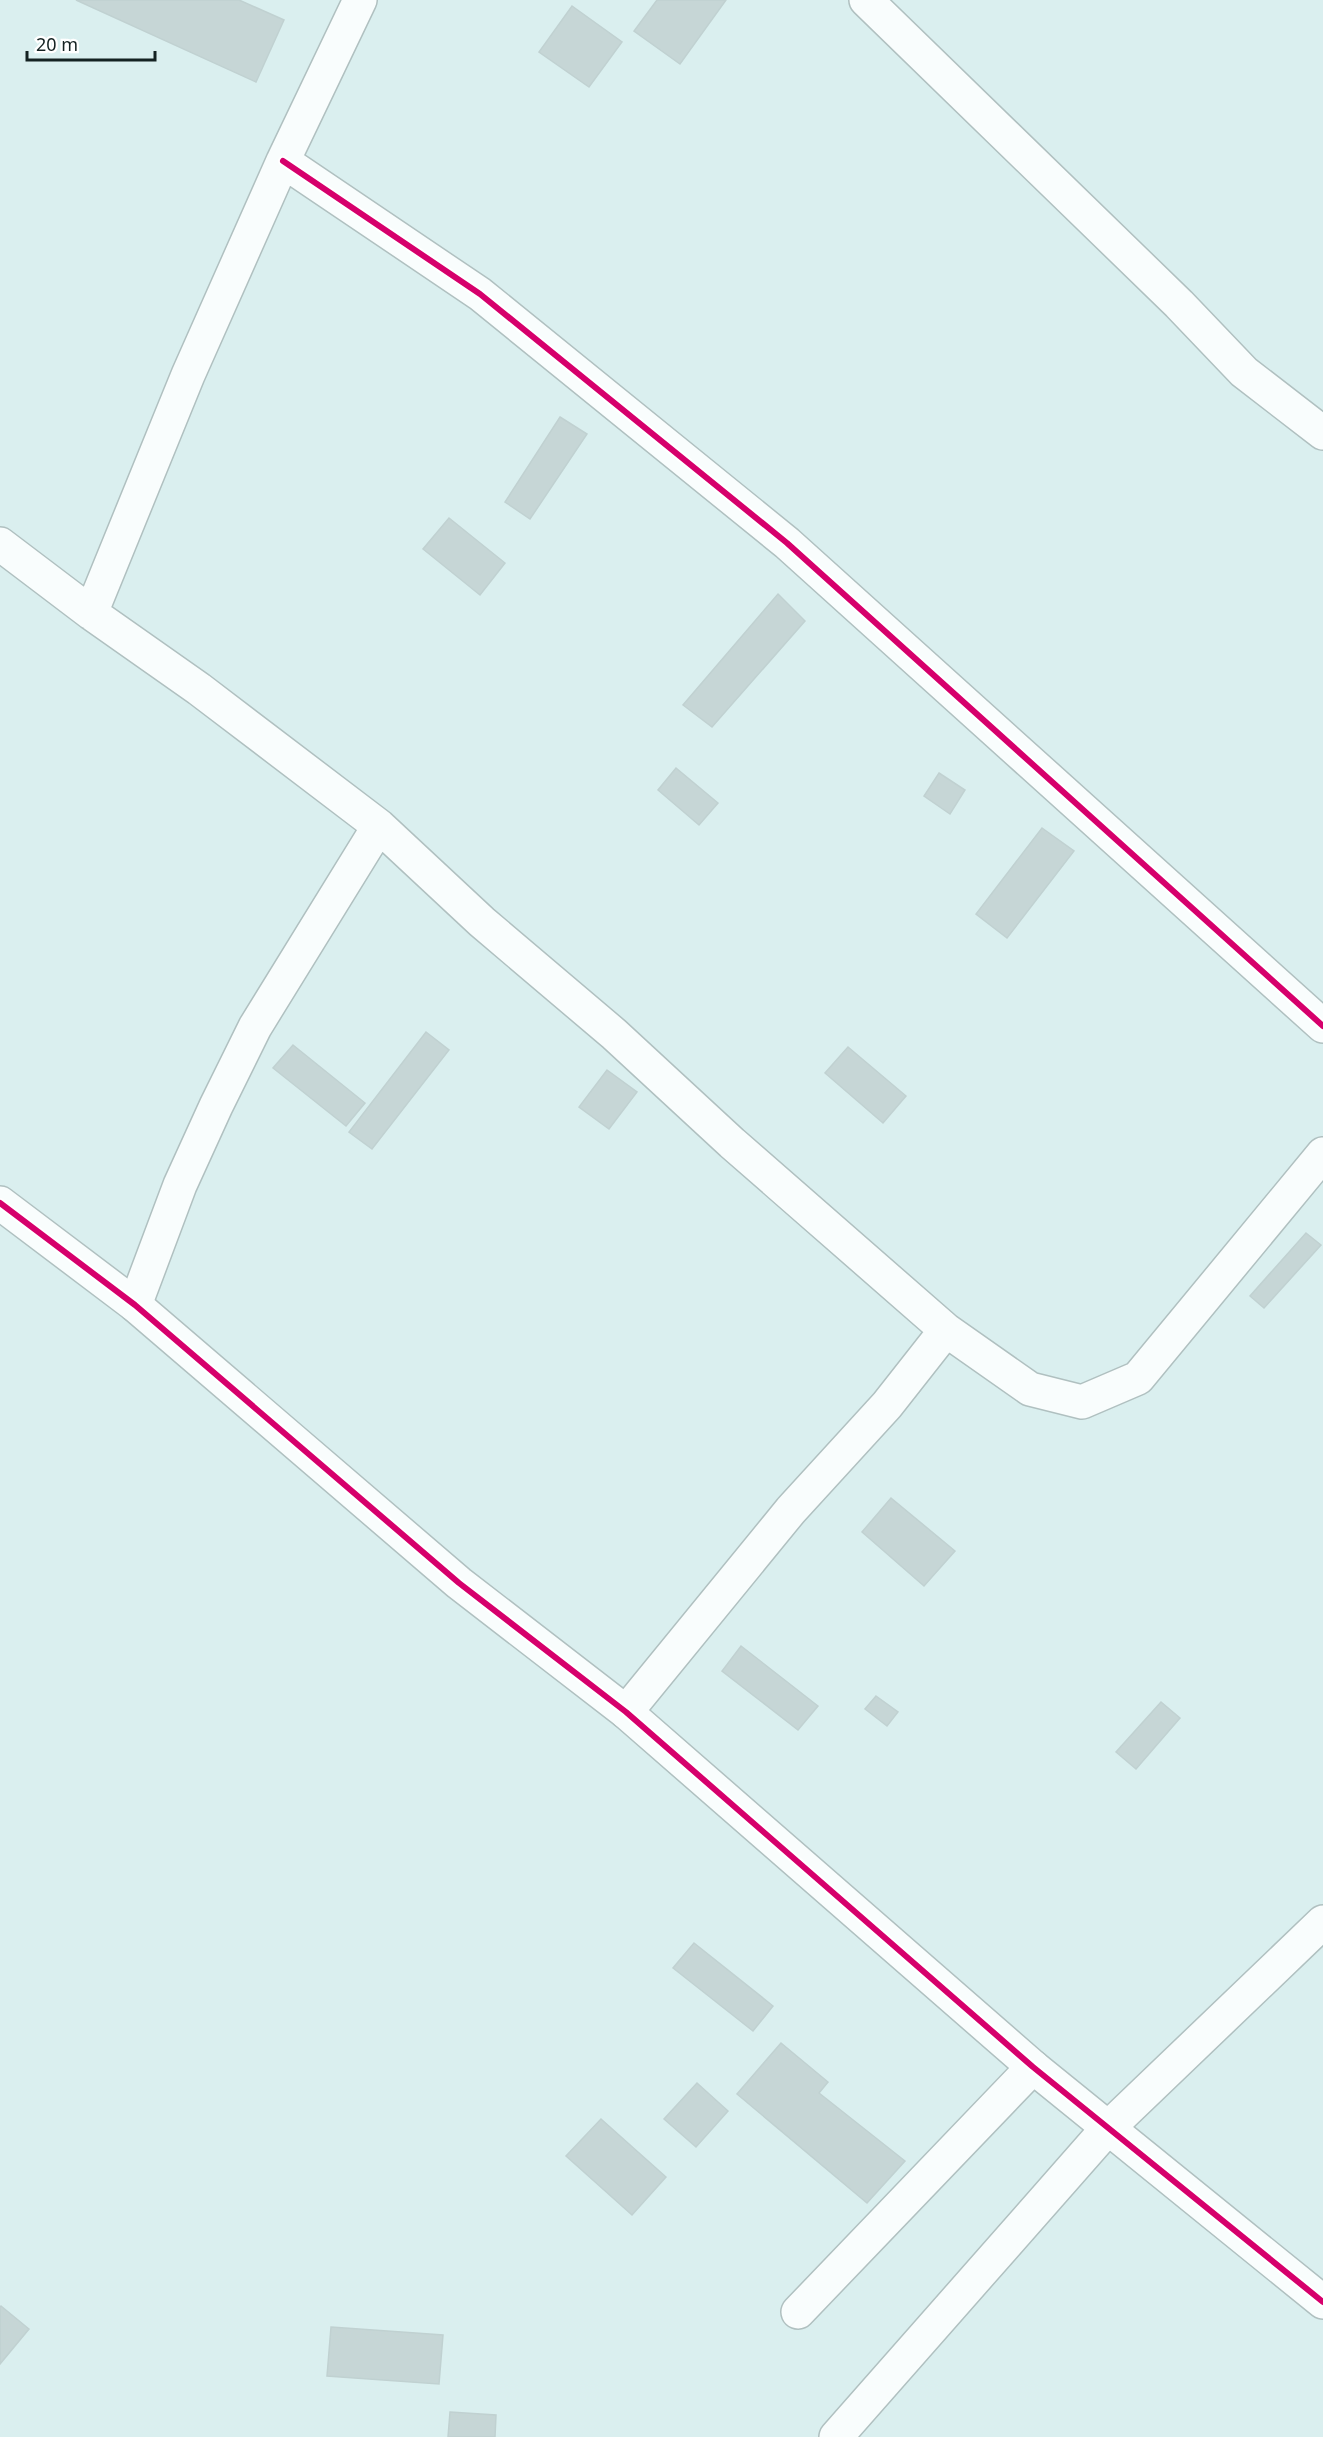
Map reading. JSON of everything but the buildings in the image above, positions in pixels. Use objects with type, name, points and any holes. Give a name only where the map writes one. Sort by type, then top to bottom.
[{"type":"street","points":[[91,613],[188,375],[283,161],[360,0]]},
{"type":"street","points":[[866,0],[1179,304],[1244,372],[1323,433]]},
{"type":"street","points":[[283,161],[480,294],[787,543],[1323,1026]]},
{"type":"street","points":[[0,544],[91,613],[208,696],[379,826],[482,922],[614,1034],[732,1143],[946,1330],[1030,1389],[1082,1402],[1138,1378],[1323,1154]]},
{"type":"street","points":[[135,1305],[180,1185],[255,1027],[379,826]]},
{"type":"street","points":[[0,1203],[135,1305],[459,1583],[626,1712],[1033,2067],[1323,2302]]},
{"type":"street","points":[[626,1712],[791,1510],[888,1405],[946,1330]]},
{"type":"street","points":[[836,2437],[1107,2129],[1323,1922]]},
{"type":"street","points":[[798,2312],[1033,2067]]},
{"type":"cycle path","points":[[283,161],[480,294],[787,543],[1323,1026]]},
{"type":"cycle path","points":[[0,1203],[135,1305],[459,1583],[626,1712],[1033,2067],[1323,2302]]}]
